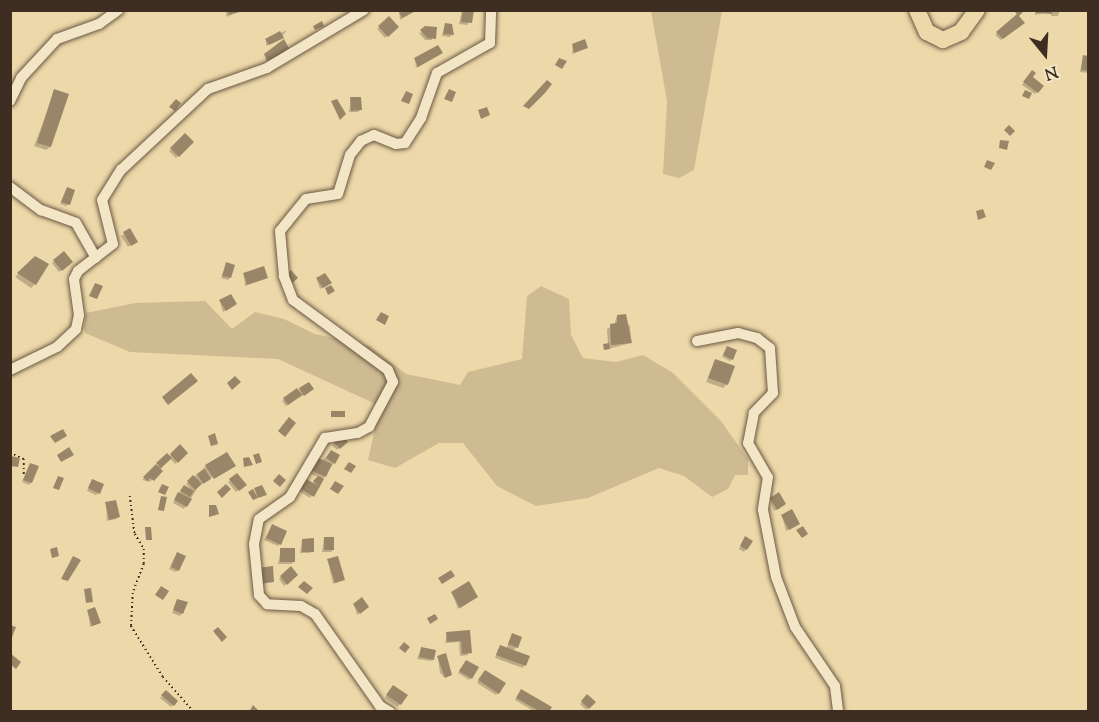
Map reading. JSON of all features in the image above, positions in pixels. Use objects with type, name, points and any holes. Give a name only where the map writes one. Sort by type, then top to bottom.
[{"type":"main road","points":[[917,10],[927,32],[943,40],[961,32],[977,10]]},
{"type":"street","points":[[10,100],[21,78],[57,39],[99,24],[118,10]]},
{"type":"street","points":[[10,370],[72,335],[79,315],[74,279],[113,244],[102,207],[105,193],[121,170],[200,95],[216,85],[267,68],[364,10]]},
{"type":"street","points":[[390,711],[380,706],[315,614],[301,606],[267,604],[259,595],[254,544],[259,519],[290,497],[325,438],[358,433],[369,427],[393,382],[389,372],[293,300],[284,276],[280,231],[306,199],[338,194],[350,155],[361,141],[374,135],[396,144],[405,143],[421,118],[437,72],[490,43],[492,10]]},
{"type":"street","points":[[10,187],[41,210],[76,223],[96,258]]},
{"type":"street","points":[[697,341],[738,333],[757,338],[770,348],[773,393],[754,413],[748,443],[768,477],[763,510],[776,577],[795,627],[835,686],[838,711]]},
{"type":"path","points":[[10,453],[24,459],[24,475]]},
{"type":"path","points":[[130,496],[135,534],[144,549],[144,564],[134,593],[131,626],[163,677],[194,711]]},
{"type":"shaded area","points":[[651,11],[722,11],[694,170],[679,178],[663,174],[667,101]]},
{"type":"shaded area","points":[[541,286],[569,299],[571,335],[583,358],[616,362],[643,355],[673,373],[721,421],[748,459],[748,475],[735,475],[728,489],[712,497],[684,476],[659,468],[588,498],[536,506],[497,486],[463,443],[439,443],[395,468],[368,460],[380,406],[278,359],[130,352],[85,333],[84,327],[86,313],[135,303],[205,301],[232,329],[255,312],[284,319],[315,334],[370,346],[406,374],[460,385],[468,372],[522,359],[527,296]]},
{"type":"building","points":[[228,10],[243,10],[243,11],[229,15]]},
{"type":"building","points":[[398,10],[418,10],[402,18]]},
{"type":"building","points":[[463,10],[474,10],[472,23],[461,22]]},
{"type":"building","points":[[1014,10],[1025,10],[1019,16],[1025,23],[1003,39],[996,32],[1017,14]]},
{"type":"building","points":[[1036,10],[1052,10],[1052,14],[1036,13]]},
{"type":"building","points":[[389,16],[399,27],[388,37],[378,26]]},
{"type":"building","points":[[322,21],[324,26],[315,30],[313,26]]},
{"type":"building","points":[[445,23],[452,24],[454,35],[443,34]]},
{"type":"building","points":[[425,26],[437,27],[436,39],[427,38],[420,30]]},
{"type":"building","points":[[280,31],[284,38],[269,45],[265,39]]},
{"type":"building","points":[[284,39],[290,50],[267,61],[264,54]]},
{"type":"building","points":[[585,39],[588,48],[574,53],[572,44]]},
{"type":"building","points":[[438,45],[443,53],[418,67],[414,58]]},
{"type":"building","points":[[1083,55],[1088,56],[1088,71],[1081,70]]},
{"type":"building","points":[[559,58],[567,61],[562,69],[555,65]]},
{"type":"building","points":[[1032,70],[1036,73],[1033,77],[1044,86],[1038,93],[1023,82]]},
{"type":"building","points":[[547,80],[552,84],[545,93],[529,109],[523,106]]},
{"type":"building","points":[[54,89],[69,94],[51,147],[37,143]]},
{"type":"building","points":[[449,89],[456,92],[452,102],[444,99]]},
{"type":"building","points":[[1025,90],[1032,93],[1029,99],[1022,96]]},
{"type":"building","points":[[406,91],[413,94],[409,104],[401,101]]},
{"type":"building","points":[[350,97],[361,97],[362,110],[351,111]]},
{"type":"building","points":[[176,99],[181,103],[175,111],[169,107]]},
{"type":"building","points":[[337,99],[346,114],[340,120],[331,101]]},
{"type":"building","points":[[487,107],[490,115],[481,119],[478,110]]},
{"type":"building","points":[[1009,125],[1015,131],[1010,136],[1004,130]]},
{"type":"building","points":[[185,133],[194,142],[179,157],[170,148]]},
{"type":"building","points":[[1000,140],[1009,141],[1007,150],[999,148]]},
{"type":"building","points":[[987,160],[995,163],[991,170],[984,167]]},
{"type":"building","points":[[67,187],[75,190],[70,205],[61,202]]},
{"type":"building","points":[[983,209],[986,217],[978,220],[976,211]]},
{"type":"building","points":[[130,228],[138,242],[131,246],[123,232]]},
{"type":"building","points":[[64,251],[73,262],[62,271],[53,260]]},
{"type":"building","points":[[35,256],[49,264],[36,285],[17,273]]},
{"type":"building","points":[[226,262],[235,265],[231,278],[222,276]]},
{"type":"building","points":[[264,266],[268,278],[247,285],[243,273]]},
{"type":"building","points":[[291,270],[298,278],[291,284],[284,276]]},
{"type":"building","points":[[325,273],[332,283],[323,288],[316,278]]},
{"type":"building","points":[[95,283],[103,286],[97,299],[89,296]]},
{"type":"building","points":[[331,285],[335,291],[328,295],[325,288]]},
{"type":"building","points":[[231,294],[237,304],[226,311],[219,300]]},
{"type":"building","points":[[381,312],[389,316],[385,325],[376,320]]},
{"type":"building","points":[[626,314],[632,343],[611,345],[610,324],[617,323],[617,315]]},
{"type":"building","points":[[609,343],[610,349],[604,350],[603,344]]},
{"type":"building","points":[[727,346],[737,350],[733,360],[723,355]]},
{"type":"building","points":[[715,359],[735,366],[728,385],[708,378]]},
{"type":"building","points":[[191,373],[198,381],[168,405],[162,397]]},
{"type":"building","points":[[235,376],[241,382],[232,390],[227,383]]},
{"type":"building","points":[[309,382],[314,389],[304,396],[299,388]]},
{"type":"building","points":[[297,388],[302,395],[288,405],[283,398]]},
{"type":"building","points":[[331,411],[345,411],[345,417],[331,417]]},
{"type":"building","points":[[289,417],[296,423],[285,437],[278,431]]},
{"type":"building","points":[[63,429],[67,436],[55,443],[50,436]]},
{"type":"building","points":[[215,433],[218,444],[211,446],[208,436]]},
{"type":"building","points":[[342,435],[348,442],[340,449],[333,441]]},
{"type":"building","points":[[180,444],[188,453],[178,463],[170,454]]},
{"type":"building","points":[[69,447],[74,455],[61,462],[57,455]]},
{"type":"building","points":[[331,450],[340,455],[335,464],[326,458]]},
{"type":"building","points":[[227,452],[236,466],[214,479],[205,465]]},
{"type":"building","points":[[167,453],[172,458],[161,468],[156,463]]},
{"type":"building","points":[[259,453],[262,462],[256,464],[253,455]]},
{"type":"building","points":[[11,456],[20,458],[18,467],[10,466]]},
{"type":"building","points":[[249,457],[253,465],[244,467],[243,458]]},
{"type":"building","points":[[316,457],[332,464],[326,477],[310,470]]},
{"type":"building","points":[[349,462],[356,466],[351,473],[344,469]]},
{"type":"building","points":[[30,463],[39,466],[32,483],[23,480]]},
{"type":"building","points":[[156,464],[163,471],[154,481],[150,478],[147,481],[143,477]]},
{"type":"building","points":[[205,469],[211,479],[203,484],[197,474]]},
{"type":"building","points":[[237,473],[247,485],[239,491],[229,479]]},
{"type":"building","points":[[279,474],[286,480],[280,487],[273,481]]},
{"type":"building","points":[[193,475],[202,484],[195,490],[187,481]]},
{"type":"building","points":[[58,476],[64,478],[59,490],[53,488]]},
{"type":"building","points":[[318,476],[324,479],[314,497],[298,487],[304,478],[319,486],[313,481]]},
{"type":"building","points":[[92,479],[104,484],[100,494],[88,488]]},
{"type":"building","points":[[335,481],[344,486],[338,494],[330,489]]},
{"type":"building","points":[[162,484],[169,487],[165,495],[158,492]]},
{"type":"building","points":[[226,484],[231,489],[222,498],[217,492]]},
{"type":"building","points":[[184,485],[194,491],[190,497],[180,491]]},
{"type":"building","points":[[262,485],[267,495],[258,498],[254,488]]},
{"type":"building","points":[[253,489],[258,498],[253,500],[248,492]]},
{"type":"building","points":[[178,492],[192,499],[187,507],[174,500]]},
{"type":"building","points":[[779,492],[786,504],[777,510],[770,498]]},
{"type":"building","points":[[161,496],[167,497],[164,511],[158,510]]},
{"type":"building","points":[[116,500],[120,517],[109,520],[105,502]]},
{"type":"building","points":[[209,505],[216,505],[219,514],[209,517]]},
{"type":"building","points":[[792,509],[800,524],[789,530],[781,515]]},
{"type":"building","points":[[272,524],[287,531],[281,545],[266,538]]},
{"type":"building","points":[[803,526],[808,534],[802,538],[796,530]]},
{"type":"building","points":[[145,527],[151,527],[152,540],[146,540]]},
{"type":"building","points":[[745,536],[753,541],[747,550],[740,546]]},
{"type":"building","points":[[324,537],[334,537],[334,550],[324,550]]},
{"type":"building","points":[[314,538],[314,552],[302,552],[302,539]]},
{"type":"building","points":[[57,547],[59,556],[52,558],[50,549]]},
{"type":"building","points":[[280,548],[295,548],[295,562],[280,562]]},
{"type":"building","points":[[177,552],[186,556],[179,571],[171,567]]},
{"type":"building","points":[[73,556],[81,560],[68,581],[61,579]]},
{"type":"building","points":[[338,556],[345,580],[335,583],[327,559]]},
{"type":"building","points":[[273,566],[274,582],[259,584],[258,568]]},
{"type":"building","points":[[291,566],[298,575],[287,585],[280,576]]},
{"type":"building","points":[[451,570],[455,576],[442,584],[438,578]]},
{"type":"building","points":[[304,581],[313,588],[307,594],[298,587]]},
{"type":"building","points":[[469,581],[478,597],[460,608],[451,592]]},
{"type":"building","points":[[161,586],[169,591],[163,600],[155,595]]},
{"type":"building","points":[[91,588],[93,602],[86,603],[84,589]]},
{"type":"building","points":[[362,597],[369,607],[360,614],[353,604]]},
{"type":"building","points":[[177,599],[188,602],[183,614],[173,610]]},
{"type":"building","points":[[95,607],[101,623],[92,626],[87,610]]},
{"type":"building","points":[[435,614],[438,619],[430,624],[427,618]]},
{"type":"building","points":[[10,625],[16,627],[11,640],[10,640]]},
{"type":"building","points":[[218,627],[227,637],[222,642],[213,631]]},
{"type":"building","points":[[470,630],[472,653],[462,654],[461,641],[447,642],[446,632]]},
{"type":"building","points":[[512,633],[522,637],[518,648],[508,644]]},
{"type":"building","points":[[404,642],[410,647],[405,653],[399,648]]},
{"type":"building","points":[[500,645],[530,656],[526,666],[496,655]]},
{"type":"building","points":[[421,647],[436,650],[434,660],[419,657]]},
{"type":"building","points":[[10,653],[21,662],[16,669],[10,664]]},
{"type":"building","points":[[446,653],[452,675],[445,678],[437,656]]},
{"type":"building","points":[[466,660],[479,667],[472,679],[459,671]]},
{"type":"building","points":[[485,670],[506,683],[499,694],[478,680]]},
{"type":"building","points":[[393,685],[408,695],[401,705],[386,695]]},
{"type":"building","points":[[521,689],[552,707],[549,712],[541,712],[516,698]]},
{"type":"building","points":[[166,690],[178,701],[174,706],[161,695]]},
{"type":"building","points":[[587,694],[596,702],[589,709],[581,701]]},
{"type":"building","points":[[253,705],[260,712],[249,712]]}]
